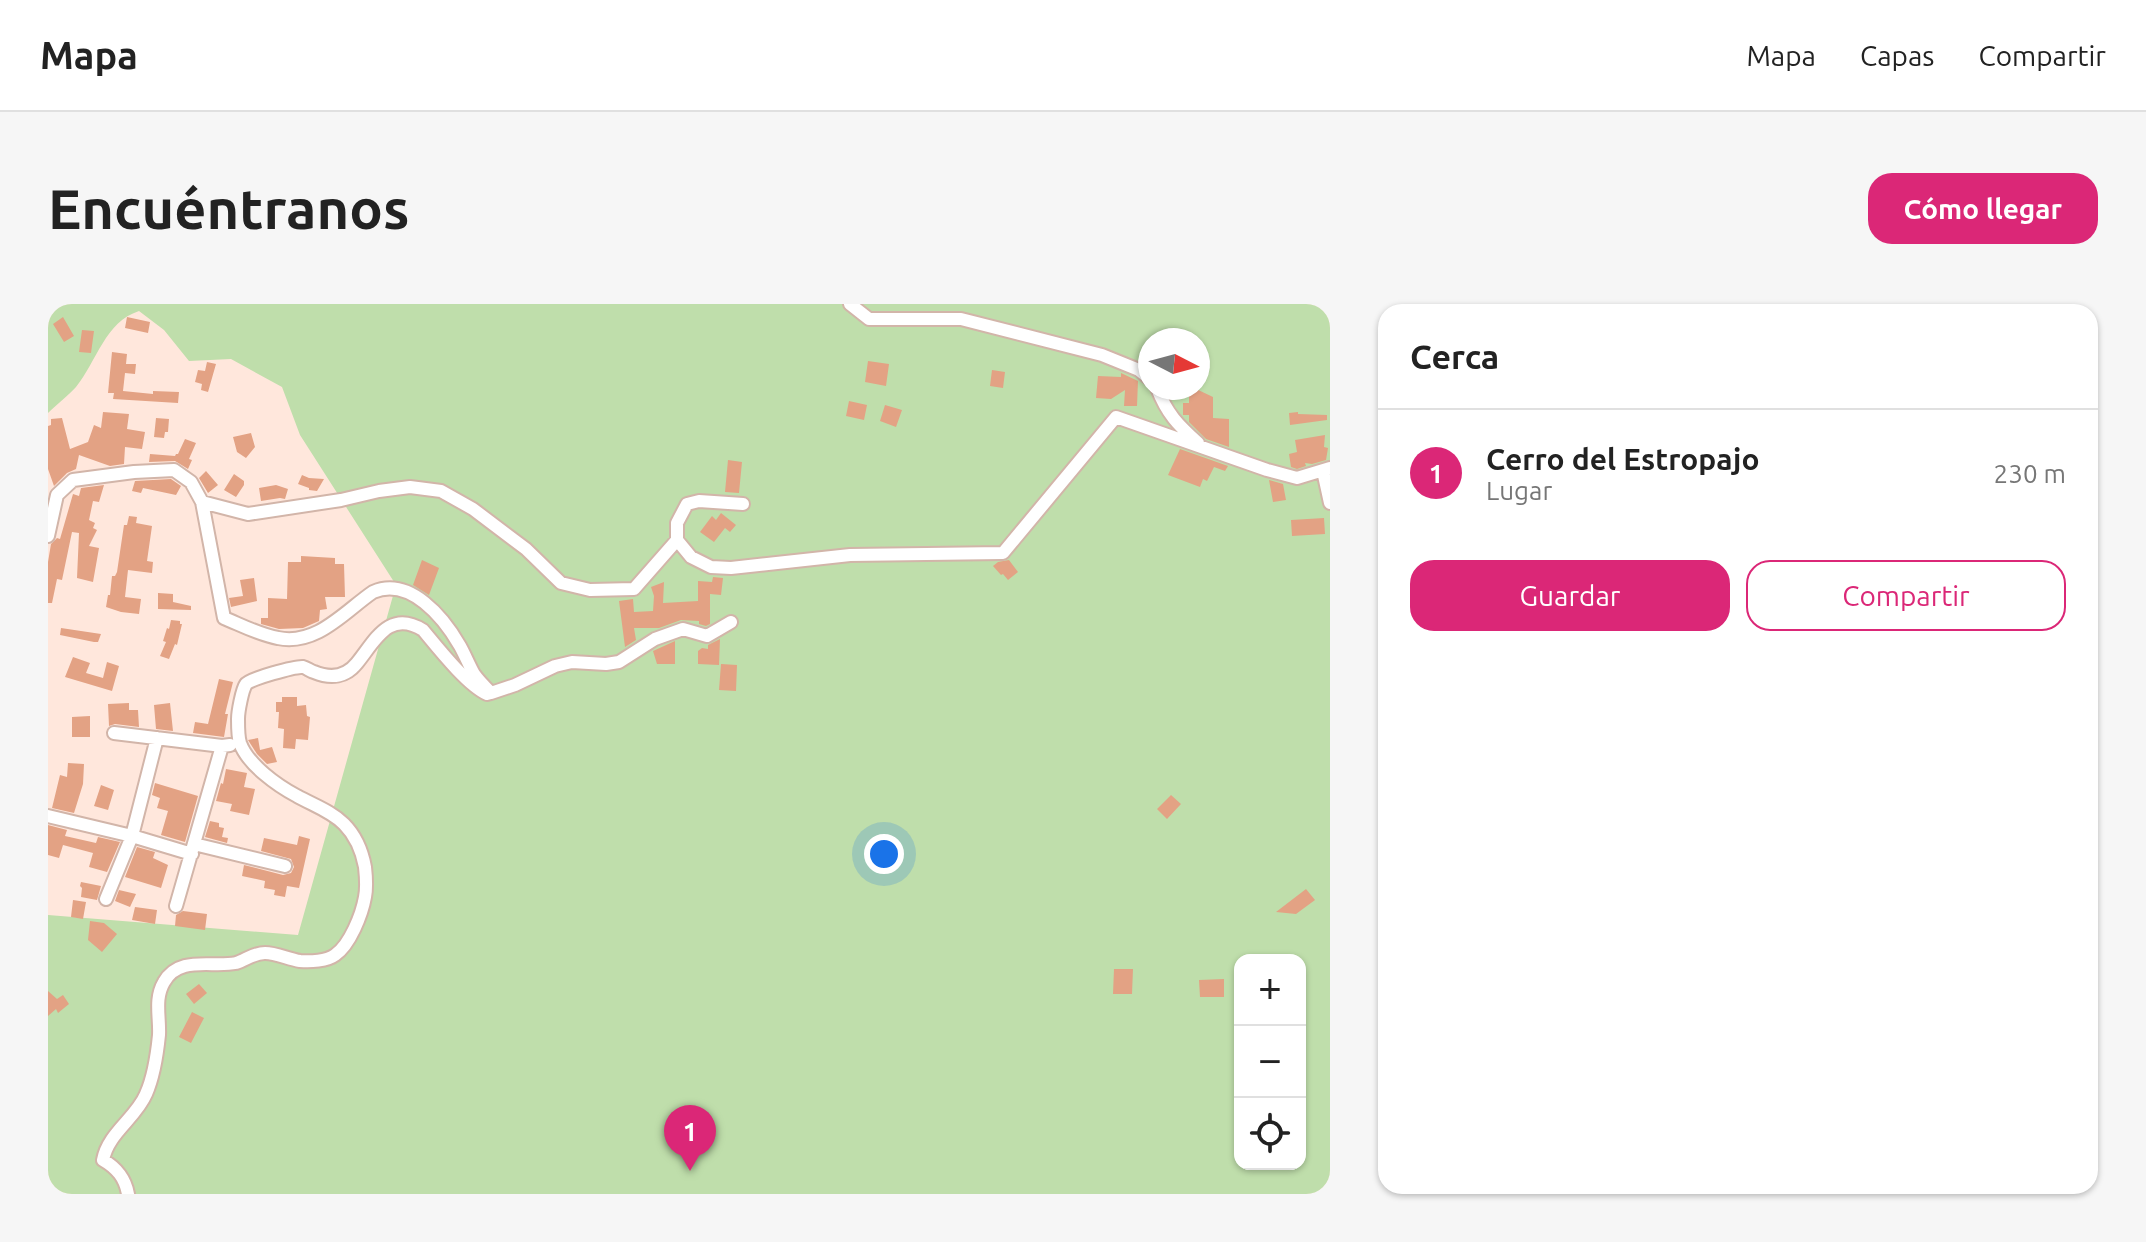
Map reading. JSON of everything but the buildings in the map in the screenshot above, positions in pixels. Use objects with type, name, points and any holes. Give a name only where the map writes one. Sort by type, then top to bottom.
[{"type":"street","points":[[850,304],[869,319],[961,319],[1102,355],[1138,370]]},
{"type":"street","points":[[961,319],[962,304]]},
{"type":"street","points":[[1162,400],[1174,421],[1203,448]]},
{"type":"street","points":[[743,504],[699,501],[687,504],[677,523],[677,540],[691,557],[711,567],[731,568],[850,555],[1003,553],[1116,417],[1297,478],[1327,470],[1330,503]]},
{"type":"street","points":[[48,536],[57,495],[73,480],[174,470],[191,482],[202,502],[224,618],[280,639],[295,638],[322,631],[373,592],[382,588],[402,589],[436,613],[459,644],[475,675],[491,693]]},
{"type":"street","points":[[202,502],[248,514],[410,487],[441,491],[526,549],[561,583],[590,590],[634,589],[677,540]]},
{"type":"street","points":[[128,1194],[126,1183],[114,1166],[103,1160],[104,1154],[145,1096],[155,1062],[159,1033],[158,999],[164,981],[176,969],[192,964],[228,964],[240,962],[250,955],[265,953],[314,962],[335,956],[351,936],[366,894],[363,856],[354,835],[331,813],[296,796],[258,769],[240,744],[238,714],[245,685],[251,680],[303,667],[318,674],[339,676],[359,661],[377,634],[398,624],[423,630],[470,682],[487,694],[555,666],[572,662],[619,662],[655,639],[683,629],[707,636],[731,622]]},
{"type":"street","points":[[114,733],[222,746],[240,744]]},
{"type":"street","points":[[106,899],[132,836],[157,738]]},
{"type":"street","points":[[176,906],[222,746]]},
{"type":"street","points":[[48,816],[285,866]]},
{"type":"green space","points":[[48,304],[1330,304],[1330,1194],[48,1194],[48,915],[298,935],[396,585],[300,435],[282,387],[231,359],[189,361],[164,330],[139,311],[127,316],[110,333],[76,387],[48,413]]},
{"type":"place","name":"Cerro del Estropajo","points":[[690,1171]]}]
